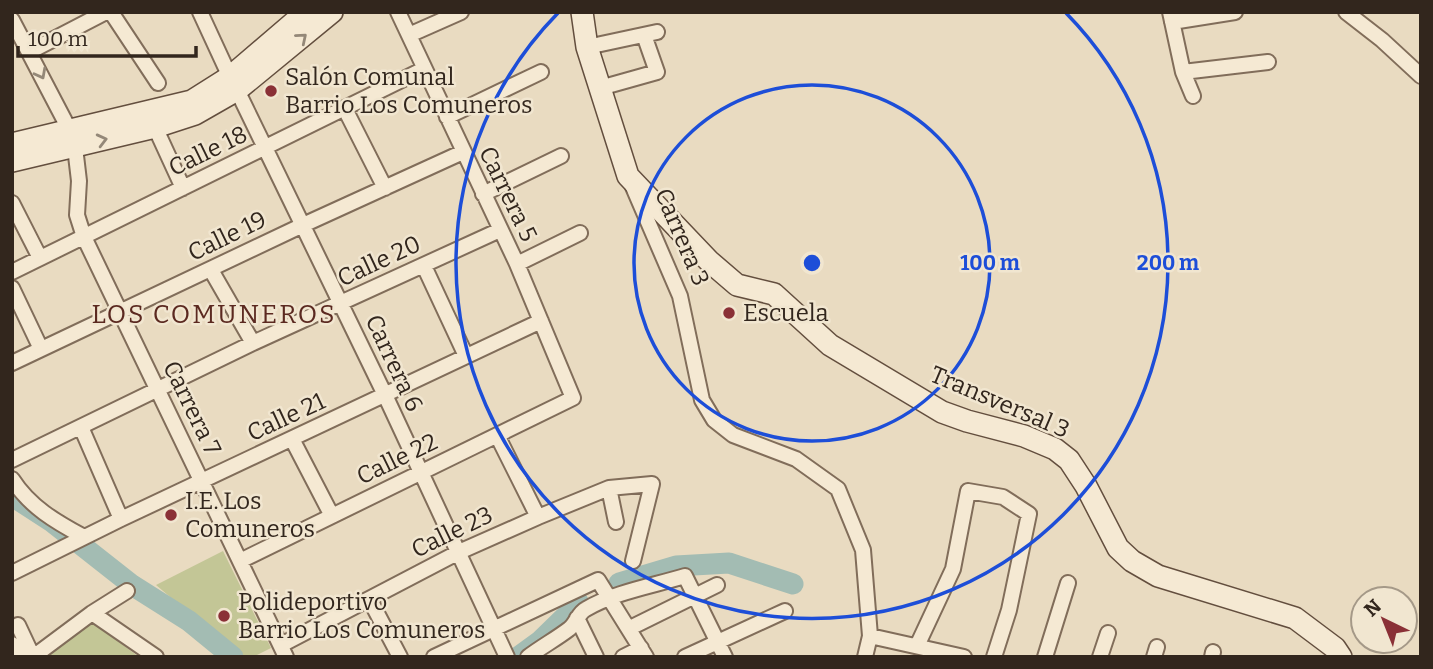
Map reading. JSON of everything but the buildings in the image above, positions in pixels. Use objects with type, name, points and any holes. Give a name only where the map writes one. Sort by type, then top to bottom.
[{"type":"street","points":[[29,52],[108,12],[158,83]]},
{"type":"street","name":"Carrera 6","points":[[200,12],[385,395],[506,655]]},
{"type":"street","points":[[12,161],[72,138],[192,101],[233,84],[306,12]]},
{"type":"street","points":[[12,144],[155,127],[195,114],[332,12]]},
{"type":"street","name":"Carrera 5","points":[[398,12],[517,264],[573,398]]},
{"type":"street","points":[[409,35],[461,12]]},
{"type":"street","name":"Carrera 3","points":[[582,12],[587,47],[628,176],[680,296],[702,400],[714,420],[733,435],[796,459],[838,489],[863,550],[870,636],[865,657]]},
{"type":"street","points":[[1193,96],[1183,72],[1171,17],[1235,12]]},
{"type":"street","points":[[1346,12],[1421,76]]},
{"type":"street","name":"Carrera 7","points":[[12,20],[72,138],[79,181],[77,215],[84,237],[284,651]]},
{"type":"street","points":[[587,47],[650,33],[657,72],[600,88]]},
{"type":"street","points":[[1183,72],[1268,62]]},
{"type":"street","name":"Calle 18","points":[[12,272],[424,69]]},
{"type":"street","points":[[447,117],[541,72]]},
{"type":"street","points":[[345,109],[385,188]]},
{"type":"street","points":[[155,127],[183,188]]},
{"type":"street","name":"Calle 19","points":[[12,363],[463,152]]},
{"type":"street","points":[[483,194],[561,156]]},
{"type":"street","name":"Transversal 3","points":[[628,176],[709,261],[737,285],[774,294],[830,345],[942,412],[1024,436],[1055,449],[1069,460],[1086,486],[1118,548],[1132,561],[1158,576],[1295,618],[1335,648],[1341,657]]},
{"type":"street","points":[[12,203],[40,258]]},
{"type":"street","name":"Calle 20","points":[[12,460],[253,344],[500,230]]},
{"type":"street","points":[[517,264],[580,233]]},
{"type":"street","points":[[424,266],[466,356]]},
{"type":"street","points":[[211,270],[253,344]]},
{"type":"street","points":[[12,288],[41,349]]},
{"type":"street","name":"Calle 21","points":[[13,570],[541,321]]},
{"type":"street","name":"Calle 22","points":[[240,561],[573,398]]},
{"type":"street","points":[[81,427],[121,519]]},
{"type":"street","points":[[498,435],[538,517]]},
{"type":"street","points":[[292,439],[332,516]]},
{"type":"street","points":[[12,479],[22,494],[51,519],[81,539]]},
{"type":"street","name":"Calle 23","points":[[284,651],[459,552],[608,488],[652,484],[633,561]]},
{"type":"street","points":[[608,488],[616,522]]},
{"type":"street","points":[[917,646],[953,569],[968,491],[1003,497],[1029,514],[1009,610],[994,657]]},
{"type":"street","points":[[528,657],[571,628],[587,608],[610,598],[685,576],[722,650]]},
{"type":"street","points":[[435,657],[598,580],[644,652],[623,657]]},
{"type":"street","points":[[1045,657],[1068,583]]},
{"type":"street","points":[[630,628],[717,585]]},
{"type":"street","points":[[18,625],[33,657],[92,613],[128,591]]},
{"type":"street","points":[[370,600],[400,657]]},
{"type":"street","points":[[685,657],[722,650],[785,611]]},
{"type":"street","points":[[92,613],[156,657]]},
{"type":"street","points":[[578,618],[596,657]]},
{"type":"street","points":[[1100,657],[1108,633]]},
{"type":"street","points":[[870,636],[964,657]]},
{"type":"street","points":[[12,645],[27,657]]},
{"type":"green space","name":"Polideportivo Barrio Los Comuneros","points":[[223,551],[271,648],[253,657],[241,657],[156,585]]},
{"type":"green space","points":[[91,621],[139,657],[40,657]]},
{"type":"waterway","points":[[12,496],[52,522],[132,585],[189,621],[233,657]]},
{"type":"waterway","points":[[619,583],[676,566],[729,563],[793,584]]},
{"type":"waterway","points":[[518,657],[540,641],[579,603]]},
{"type":"place","name":"Salón Comunal Barrio Los Comuneros","points":[[271,91]]},
{"type":"place","name":"Escuela","points":[[729,313]]},
{"type":"place","name":"I.E. Los Comuneros","points":[[171,515]]},
{"type":"place","name":"Polideportivo Barrio Los Comuneros","points":[[224,616]]},
{"type":"district","name":"LOS COMUNEROS","points":[[214,314]]}]
